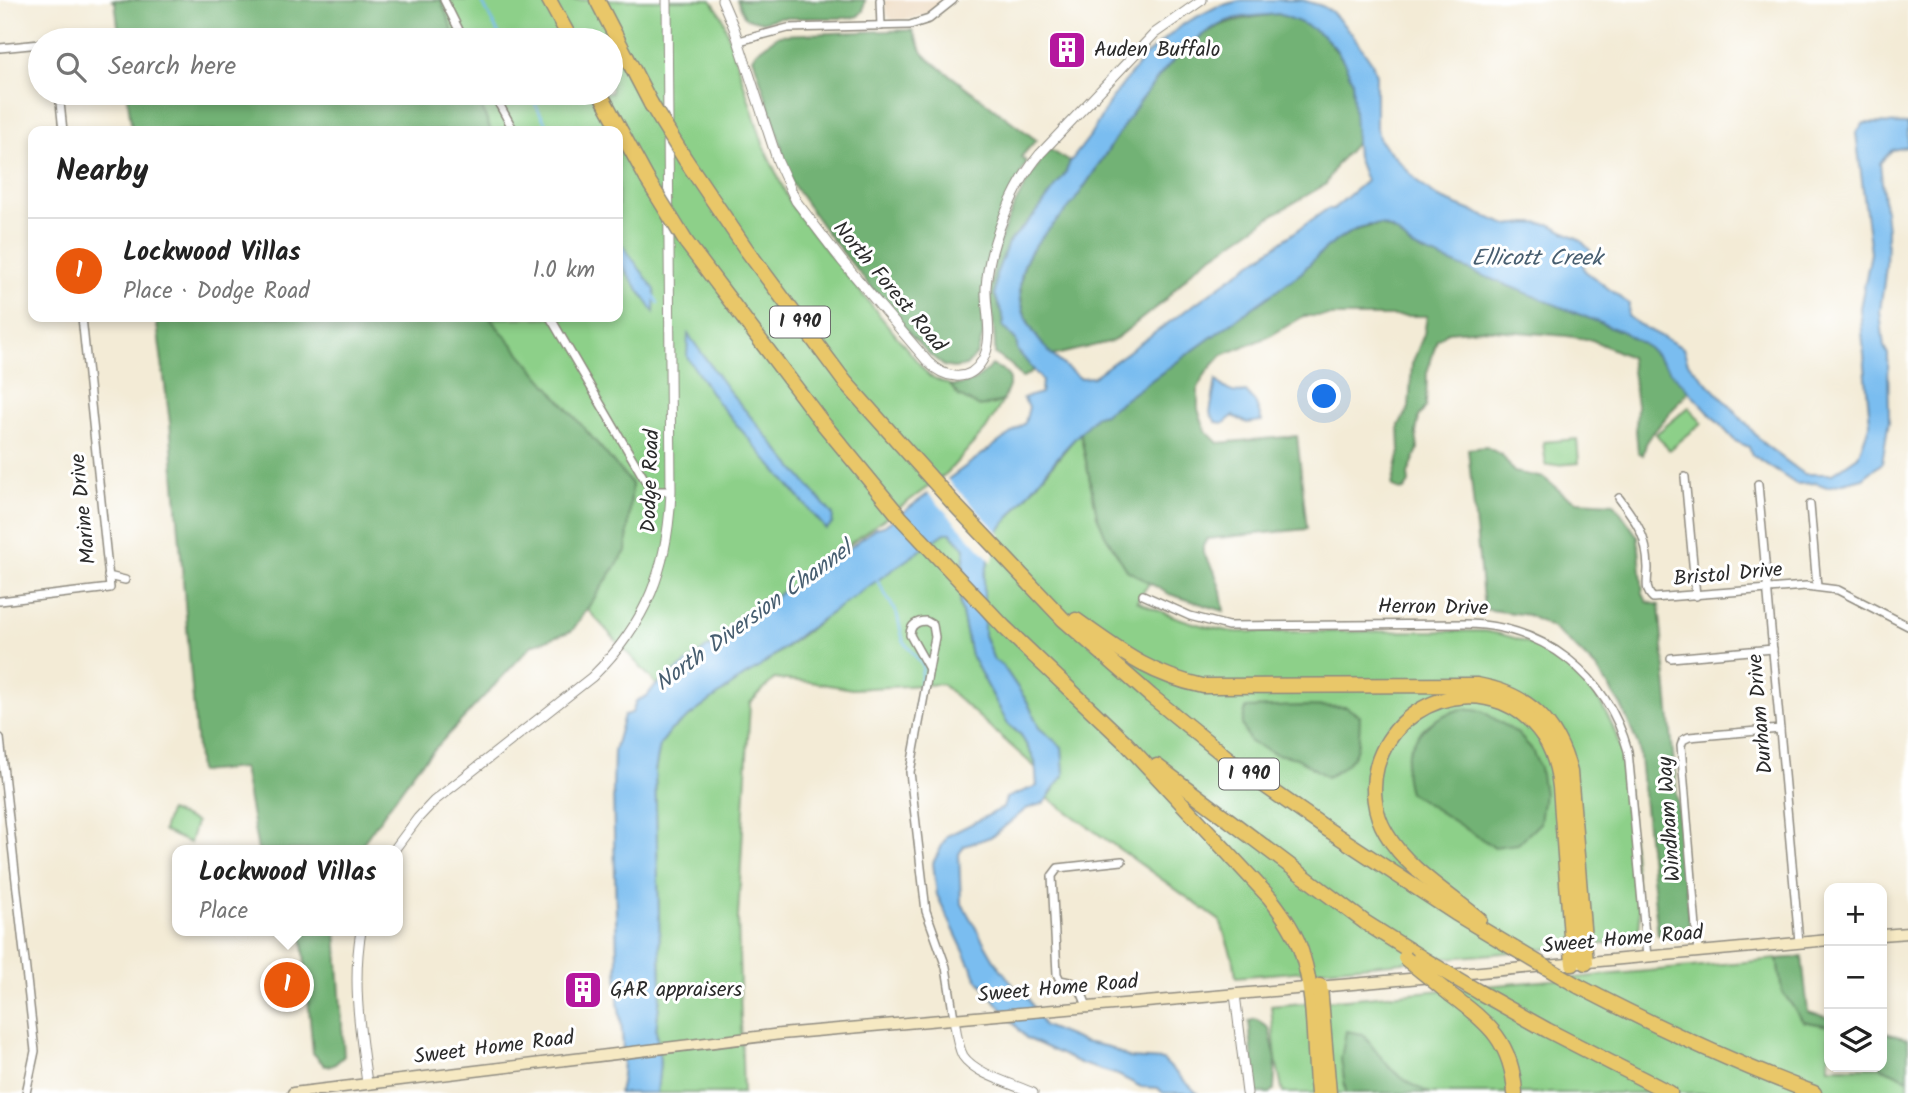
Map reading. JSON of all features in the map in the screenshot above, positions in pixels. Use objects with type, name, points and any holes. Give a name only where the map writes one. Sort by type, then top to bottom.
[{"type":"highway","points":[[550,0],[565,28]]},
{"type":"highway","name":"I 990","points":[[597,0],[612,28]]},
{"type":"highway","name":"I 990","points":[[623,50],[651,104],[685,159],[746,249],[845,382],[1063,619],[1151,696],[1241,768],[1327,830],[1455,913],[1578,986],[1674,1035],[1755,1071],[1814,1093]]},
{"type":"highway","name":"I 990","points":[[607,105],[618,126]]},
{"type":"highway","name":"I 990","points":[[623,135],[686,242],[821,421],[880,493],[1025,648],[1125,742],[1412,957],[1670,1093]]},
{"type":"highway","points":[[1039,593],[1118,650],[1151,671],[1177,681],[1230,688],[1477,685],[1513,696],[1531,707],[1556,733],[1570,772],[1580,963]]},
{"type":"highway","points":[[1515,949],[1403,855],[1386,833],[1377,813],[1375,773],[1385,745],[1408,717],[1437,701],[1474,696],[1494,700],[1528,719],[1549,746],[1555,759],[1560,787],[1580,963]]},
{"type":"highway","points":[[1125,742],[1278,908],[1299,946],[1315,987],[1329,1093]]},
{"type":"highway","points":[[1412,957],[1451,995],[1491,1027],[1505,1047],[1514,1073],[1515,1093]]},
{"type":"highway","points":[[1315,987],[1318,1093]]},
{"type":"main road","points":[[1887,935],[1908,933]]},
{"type":"main road","name":"Sweet Home Road","points":[[293,1093],[367,1088],[688,1044],[1824,940]]},
{"type":"street","points":[[444,0],[458,28]]},
{"type":"street","name":"Dodge Road","points":[[398,845],[435,801],[592,677],[624,642],[639,619],[659,572],[667,537],[671,491],[667,0]]},
{"type":"street","name":"North Forest Road","points":[[722,0],[778,162],[796,201],[842,261],[928,362],[943,374],[958,376],[974,370],[984,357],[988,344],[986,289],[989,265],[1007,212],[1026,172],[1040,153],[1155,33],[1202,0]]},
{"type":"street","points":[[880,0],[881,26]]},
{"type":"street","points":[[738,41],[788,28],[910,24],[925,20],[953,0]]},
{"type":"street","points":[[0,48],[28,45]]},
{"type":"street","points":[[60,105],[62,126]]},
{"type":"street","points":[[500,105],[511,126]]},
{"type":"street","name":"Marine Drive","points":[[0,601],[110,588],[83,322]]},
{"type":"street","points":[[553,322],[649,487],[657,491],[671,491]]},
{"type":"street","points":[[1685,477],[1696,596]]},
{"type":"street","name":"Durham Drive","points":[[1758,484],[1799,942]]},
{"type":"street","name":"Bristol Drive","points":[[1619,498],[1641,528],[1646,546],[1650,596],[1661,599],[1817,587],[1838,590],[1908,626]]},
{"type":"street","points":[[1810,505],[1817,587]]},
{"type":"street","points":[[108,576],[125,580]]},
{"type":"street","name":"Herron Drive","points":[[1143,595],[1189,616],[1228,626],[1500,626],[1540,640],[1565,655],[1595,684],[1615,714],[1624,735],[1631,768],[1647,957]]},
{"type":"street","points":[[929,668],[910,635],[913,626],[921,621],[930,622],[935,629],[929,668],[910,772],[926,911],[946,967],[958,1043],[964,1056],[983,1072],[1032,1093]]},
{"type":"street","points":[[1671,658],[1773,649]]},
{"type":"street","name":"Windham Way","points":[[1698,952],[1681,746],[1683,740],[1689,737],[1780,729]]},
{"type":"street","points":[[0,738],[34,1051],[26,1093]]},
{"type":"street","points":[[1087,1006],[1077,985],[1060,980],[1057,974],[1052,876],[1058,868],[1122,861]]},
{"type":"street","points":[[361,936],[357,993],[367,1088]]},
{"type":"street","points":[[1235,994],[1247,1093]]},
{"type":"shaded area","points":[[884,0],[944,0],[923,16],[892,20],[887,15]]},
{"type":"green space","points":[[111,0],[441,0],[452,28],[118,28],[115,2]]},
{"type":"green space","points":[[441,0],[711,0],[722,16],[764,147],[791,205],[929,376],[950,385],[959,396],[992,405],[1003,401],[986,429],[947,473],[657,685],[587,609],[626,551],[632,484],[492,322],[623,322],[623,126],[489,126],[481,105],[623,105],[623,28],[452,28]]},
{"type":"green space","points":[[737,0],[865,0],[863,11],[850,18],[778,18],[763,22],[745,18]]},
{"type":"green space","points":[[1278,14],[1321,32],[1344,61],[1352,81],[1357,142],[1336,165],[1326,184],[1273,215],[1196,267],[1164,301],[1113,341],[1052,356],[1032,329],[1023,309],[1022,275],[1030,253],[1080,193],[1144,96],[1173,61],[1201,36],[1222,25]]},
{"type":"green space","points":[[912,30],[923,53],[930,60],[1036,140],[1021,157],[1027,162],[1009,197],[982,297],[983,335],[977,354],[966,366],[953,368],[944,366],[929,354],[904,328],[827,233],[791,182],[781,159],[782,148],[753,57],[779,35]]},
{"type":"green space","points":[[129,105],[481,105],[489,126],[131,126]]},
{"type":"green space","points":[[1049,149],[1070,162],[1065,174],[1038,211],[1008,243],[995,295],[1004,320],[1003,326],[1016,340],[1018,351],[1034,370],[1022,378],[1011,365],[995,354],[991,297],[993,270],[1003,233],[1018,197]]},
{"type":"green space","points":[[1382,225],[1398,233],[1412,247],[1623,332],[1649,348],[1689,390],[1647,440],[1643,455],[1638,452],[1637,405],[1630,357],[1592,340],[1567,336],[1482,329],[1448,332],[1437,340],[1427,373],[1426,407],[1419,417],[1416,433],[1418,449],[1408,474],[1409,483],[1404,490],[1397,489],[1392,485],[1400,451],[1399,425],[1409,408],[1412,364],[1424,334],[1427,316],[1304,316],[1268,337],[1222,355],[1206,373],[1198,388],[1198,409],[1205,430],[1218,443],[1297,436],[1307,529],[1207,539],[1203,553],[1214,570],[1224,611],[1169,594],[1127,570],[1105,535],[1097,515],[1080,432],[1096,416],[1104,414],[1301,273],[1337,240],[1370,226]]},
{"type":"green space","points":[[157,322],[493,322],[632,484],[626,551],[572,631],[532,645],[416,769],[362,845],[257,845],[243,768],[199,772],[170,423]]},
{"type":"green space","points":[[991,365],[1003,370],[1009,377],[1009,386],[1003,401],[980,407],[959,396],[950,385],[973,381]]},
{"type":"green space","points":[[1689,407],[1702,423],[1669,450],[1656,434]]},
{"type":"green space","points":[[1080,432],[1097,515],[1127,570],[1150,582],[1137,601],[1184,620],[1234,632],[1484,631],[1535,646],[1576,673],[1606,712],[1624,762],[1640,921],[1637,941],[1236,977],[1234,962],[1220,921],[1048,798],[1064,775],[1062,747],[1039,728],[1028,703],[1003,666],[994,661],[984,635],[984,576],[999,530]]},
{"type":"green space","points":[[1577,439],[1579,463],[1546,466],[1543,442]]},
{"type":"green space","points":[[1486,447],[1502,455],[1514,472],[1544,478],[1566,496],[1577,501],[1614,503],[1638,537],[1643,594],[1647,602],[1659,605],[1690,933],[1658,935],[1639,748],[1622,707],[1597,669],[1551,627],[1528,615],[1484,609],[1468,449]]},
{"type":"green space","points":[[945,533],[951,533],[965,548],[960,604],[971,655],[1008,724],[1021,735],[1036,768],[942,684],[852,689],[774,679],[750,703],[738,918],[743,1093],[657,1093],[660,1062],[656,1030],[661,988],[655,771],[660,745],[671,730],[859,592]]},
{"type":"green space","points":[[1346,707],[1360,716],[1355,752],[1346,765],[1327,777],[1297,758],[1276,754],[1250,742],[1242,725],[1246,708]]},
{"type":"green space","points":[[1462,709],[1482,711],[1517,733],[1531,748],[1540,768],[1544,794],[1540,823],[1518,844],[1494,847],[1409,792],[1406,763],[1416,739],[1435,720]]},
{"type":"green space","points":[[169,811],[196,822],[190,843],[163,831]]},
{"type":"green space","points":[[302,936],[336,936],[344,1056],[334,1065],[325,1066],[313,1053]]},
{"type":"green space","points":[[1802,957],[1808,1012],[1824,1017],[1824,1025],[1803,1021],[1782,991],[1777,959]]},
{"type":"green space","points":[[1777,959],[1782,991],[1803,1021],[1824,1025],[1824,1072],[1887,1072],[1887,1070],[1908,1079],[1908,1093],[1283,1093],[1276,1059],[1271,1006]]},
{"type":"green space","points":[[1256,1019],[1269,1028],[1276,1059],[1274,1090],[1270,1093],[1256,1093],[1249,1021]]},
{"type":"green space","points":[[1346,1031],[1363,1034],[1399,1076],[1430,1093],[1346,1093],[1341,1059]]},
{"type":"green space","points":[[1887,1033],[1908,1039],[1908,1079],[1887,1070]]},
{"type":"water","name":"Ellicott Creek","points":[[1242,0],[1302,0],[1332,12],[1353,35],[1372,63],[1376,75],[1376,127],[1380,141],[1420,184],[1439,198],[1507,225],[1549,224],[1579,239],[1590,250],[1583,265],[1585,271],[1629,304],[1628,316],[1683,348],[1688,363],[1764,444],[1804,474],[1832,474],[1858,456],[1870,423],[1860,308],[1871,253],[1856,133],[1864,123],[1908,124],[1908,147],[1892,150],[1880,163],[1887,230],[1886,267],[1880,311],[1884,347],[1888,354],[1889,421],[1882,463],[1863,478],[1827,487],[1816,483],[1796,484],[1752,455],[1749,447],[1735,441],[1649,348],[1623,332],[1412,247],[1386,226],[1370,225],[1348,233],[1326,248],[1301,273],[1104,414],[1096,416],[1062,452],[999,530],[984,576],[984,635],[994,660],[1003,666],[1028,703],[1039,728],[1062,747],[1064,774],[1044,803],[1026,809],[993,836],[964,846],[959,854],[961,902],[994,960],[1020,994],[1027,996],[1044,1026],[1084,1042],[1109,1047],[1129,1058],[1163,1060],[1197,1093],[1163,1093],[1158,1088],[1141,1087],[1026,1038],[977,979],[937,895],[933,863],[947,836],[1003,808],[1006,798],[1037,786],[1035,761],[1021,735],[1008,724],[971,655],[960,604],[965,548],[951,533],[945,533],[671,730],[660,745],[655,771],[661,988],[656,1030],[660,1062],[657,1093],[619,1093],[623,1047],[618,1002],[613,790],[614,751],[624,715],[632,713],[636,701],[647,696],[653,688],[713,646],[787,588],[795,586],[876,528],[884,526],[1025,423],[1029,407],[1023,398],[1041,393],[1042,380],[1018,351],[1016,340],[1003,326],[1004,320],[995,295],[996,275],[1008,243],[1037,212],[1065,174],[1110,101],[1145,56],[1183,24],[1216,7]],"holes":[[[1278,14],[1315,30],[1333,45],[1340,55],[1352,81],[1357,157],[1366,181],[1333,209],[1327,209],[1093,377],[1080,378],[1044,346],[1027,319],[1020,289],[1022,272],[1031,252],[1075,200],[1141,100],[1179,54],[1201,36],[1225,22],[1244,17]]]},
{"type":"water","points":[[623,246],[655,290],[654,312],[623,267]]},
{"type":"water","points":[[688,334],[729,391],[833,515],[832,524],[826,529],[718,403],[687,357]]},
{"type":"water","points":[[1216,380],[1230,391],[1246,392],[1255,402],[1262,421],[1247,423],[1233,416],[1224,423],[1216,422],[1210,413]]},
{"type":"pier","points":[[946,478],[1001,535],[992,562],[927,492]]},
{"type":"waterway","points":[[481,0],[496,28]]},
{"type":"waterway","points":[[536,105],[547,126]]},
{"type":"waterway","points":[[653,295],[658,303]]},
{"type":"waterway","points":[[877,580],[897,614],[903,640],[923,666],[916,708]]},
{"type":"place","name":"Auden Buffalo","points":[[1067,50]]},
{"type":"place","name":"Lockwood Villas","points":[[287,985]]},
{"type":"place","name":"GAR appraisers","points":[[583,990]]},
{"type":"water label","name":"North Diversion Channel","points":[[754,617]]}]
